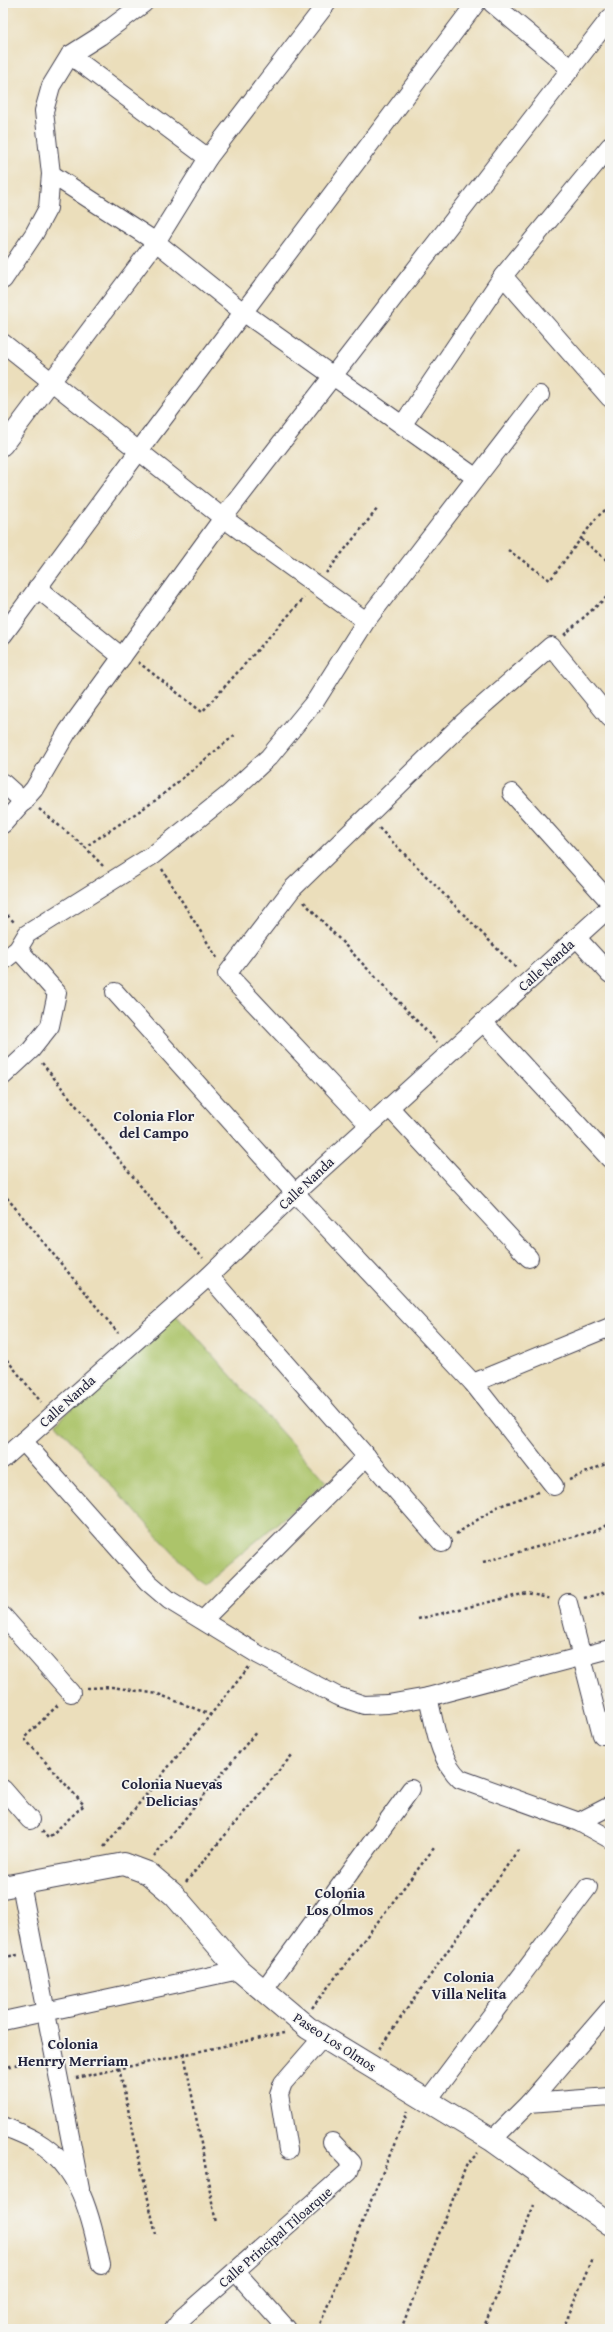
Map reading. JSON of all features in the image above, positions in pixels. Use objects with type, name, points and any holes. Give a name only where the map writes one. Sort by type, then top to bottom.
[{"type":"street","points":[[3,280],[34,234],[48,208],[51,174],[44,111],[51,86],[70,55],[100,36],[144,3]]},
{"type":"street","points":[[3,446],[52,383],[156,242],[208,158],[327,3]]},
{"type":"street","points":[[3,635],[138,452],[476,3]]},
{"type":"street","points":[[492,3],[571,69]]},
{"type":"street","points":[[3,824],[25,800],[68,731],[223,518],[334,378],[610,18]]},
{"type":"street","points":[[70,55],[208,158]]},
{"type":"street","points":[[403,424],[503,276],[610,146]]},
{"type":"street","points":[[51,174],[156,242],[243,312],[334,378],[403,424],[475,477]]},
{"type":"street","points":[[503,276],[610,398]]},
{"type":"street","points":[[3,343],[138,452],[223,518],[366,621]]},
{"type":"street","points":[[3,961],[18,949],[27,934],[115,877],[153,855],[228,795],[269,757],[316,700],[366,621],[475,477],[540,395]]},
{"type":"street","points":[[37,588],[124,655]]},
{"type":"street","points":[[369,1126],[227,974],[292,889],[465,721],[551,646],[610,718]]},
{"type":"street","points":[[3,783],[25,800]]},
{"type":"street","points":[[512,793],[610,902]]},
{"type":"street","name":"Calle Nanda","points":[[3,1459],[211,1273],[295,1193],[610,907]]},
{"type":"street","points":[[576,937],[610,974]]},
{"type":"street","points":[[3,1076],[31,1050],[50,1026],[57,993],[18,949]]},
{"type":"street","points":[[115,992],[295,1193],[473,1383],[554,1486]]},
{"type":"street","points":[[482,1022],[610,1159]]},
{"type":"street","points":[[389,1107],[529,1258]]},
{"type":"street","points":[[211,1273],[442,1543]]},
{"type":"street","points":[[473,1383],[610,1327]]},
{"type":"street","points":[[23,1441],[148,1582],[169,1600],[259,1654],[337,1696],[364,1705],[388,1704],[428,1697],[610,1649]]},
{"type":"street","points":[[203,1620],[367,1456]]},
{"type":"street","points":[[568,1603],[580,1656],[602,1735],[610,1733]]},
{"type":"street","points":[[3,1616],[71,1693]]},
{"type":"street","points":[[428,1697],[445,1760],[450,1770],[460,1779],[578,1822],[610,1839]]},
{"type":"street","points":[[3,1789],[30,1820]]},
{"type":"street","points":[[263,1991],[411,1789]]},
{"type":"street","points":[[578,1822],[610,1806]]},
{"type":"street","name":"Paseo Los Olmos","points":[[12,1885],[124,1864],[148,1873],[174,1895],[239,1970],[311,2029],[492,2140],[610,2224]]},
{"type":"street","points":[[12,1885],[45,2012],[80,2188],[91,2218],[101,2265]]},
{"type":"street","points":[[421,2097],[588,1887]]},
{"type":"street","points":[[3,2021],[239,1970]]},
{"type":"street","points":[[492,2140],[529,2103],[610,2009]]},
{"type":"street","points":[[288,2150],[280,2094],[283,2083],[311,2029]]},
{"type":"street","points":[[529,2103],[610,2097]]},
{"type":"street","points":[[3,2126],[37,2142],[53,2154],[63,2163],[80,2188]]},
{"type":"street","name":"Calle Principal Tiloarque","points":[[174,2329],[183,2317],[236,2272],[349,2171],[352,2163],[332,2142]]},
{"type":"street","points":[[236,2272],[287,2329]]},
{"type":"path","points":[[508,550],[550,580],[597,517],[610,506]]},
{"type":"path","points":[[124,655],[202,712],[316,585],[378,508]]},
{"type":"path","points":[[581,539],[610,563]]},
{"type":"path","points":[[551,646],[610,594]]},
{"type":"path","points":[[85,847],[156,800],[236,734]]},
{"type":"path","points":[[25,800],[85,847],[115,877]]},
{"type":"path","points":[[367,815],[528,980]]},
{"type":"path","points":[[153,855],[227,974]]},
{"type":"path","points":[[292,889],[448,1054]]},
{"type":"path","points":[[31,1050],[211,1273]]},
{"type":"path","points":[[3,1193],[129,1346]]},
{"type":"path","points":[[3,1355],[52,1414]]},
{"type":"path","points":[[442,1543],[497,1507],[554,1486],[610,1462]]},
{"type":"path","points":[[483,1562],[598,1530],[610,1523]]},
{"type":"path","points":[[418,1619],[528,1593],[568,1603],[610,1591]]},
{"type":"path","points":[[104,1848],[259,1654]]},
{"type":"path","points":[[30,1820],[48,1838],[84,1805],[24,1738],[71,1693],[83,1688],[112,1687],[158,1694],[211,1715]]},
{"type":"path","points":[[142,1871],[257,1731]]},
{"type":"path","points":[[174,1895],[292,1755]]},
{"type":"path","points":[[59,2082],[184,2053],[311,2029],[434,1848]]},
{"type":"path","points":[[368,2064],[518,1850]]},
{"type":"path","points":[[184,2053],[216,2223]]},
{"type":"path","points":[[3,2068],[54,2055]]},
{"type":"path","points":[[119,2068],[156,2235]]},
{"type":"path","points":[[318,2329],[421,2097]]},
{"type":"path","points":[[401,2329],[466,2164],[492,2140]]},
{"type":"path","points":[[483,2329],[534,2205]]},
{"type":"path","points":[[563,2329],[592,2258]]},
{"type":"green space","points":[[174,1312],[326,1482],[203,1586],[56,1424]]},
{"type":"district","name":"Colonia Flor del Campo","points":[[154,1124]]},
{"type":"district","name":"Colonia Nuevas Delicias","points":[[172,1792]]},
{"type":"district","name":"Colonia Los Olmos","points":[[340,1900]]},
{"type":"district","name":"Colonia Villa Nelita","points":[[469,1984]]},
{"type":"district","name":"Colonia Henrry Merriam","points":[[73,2052]]}]
